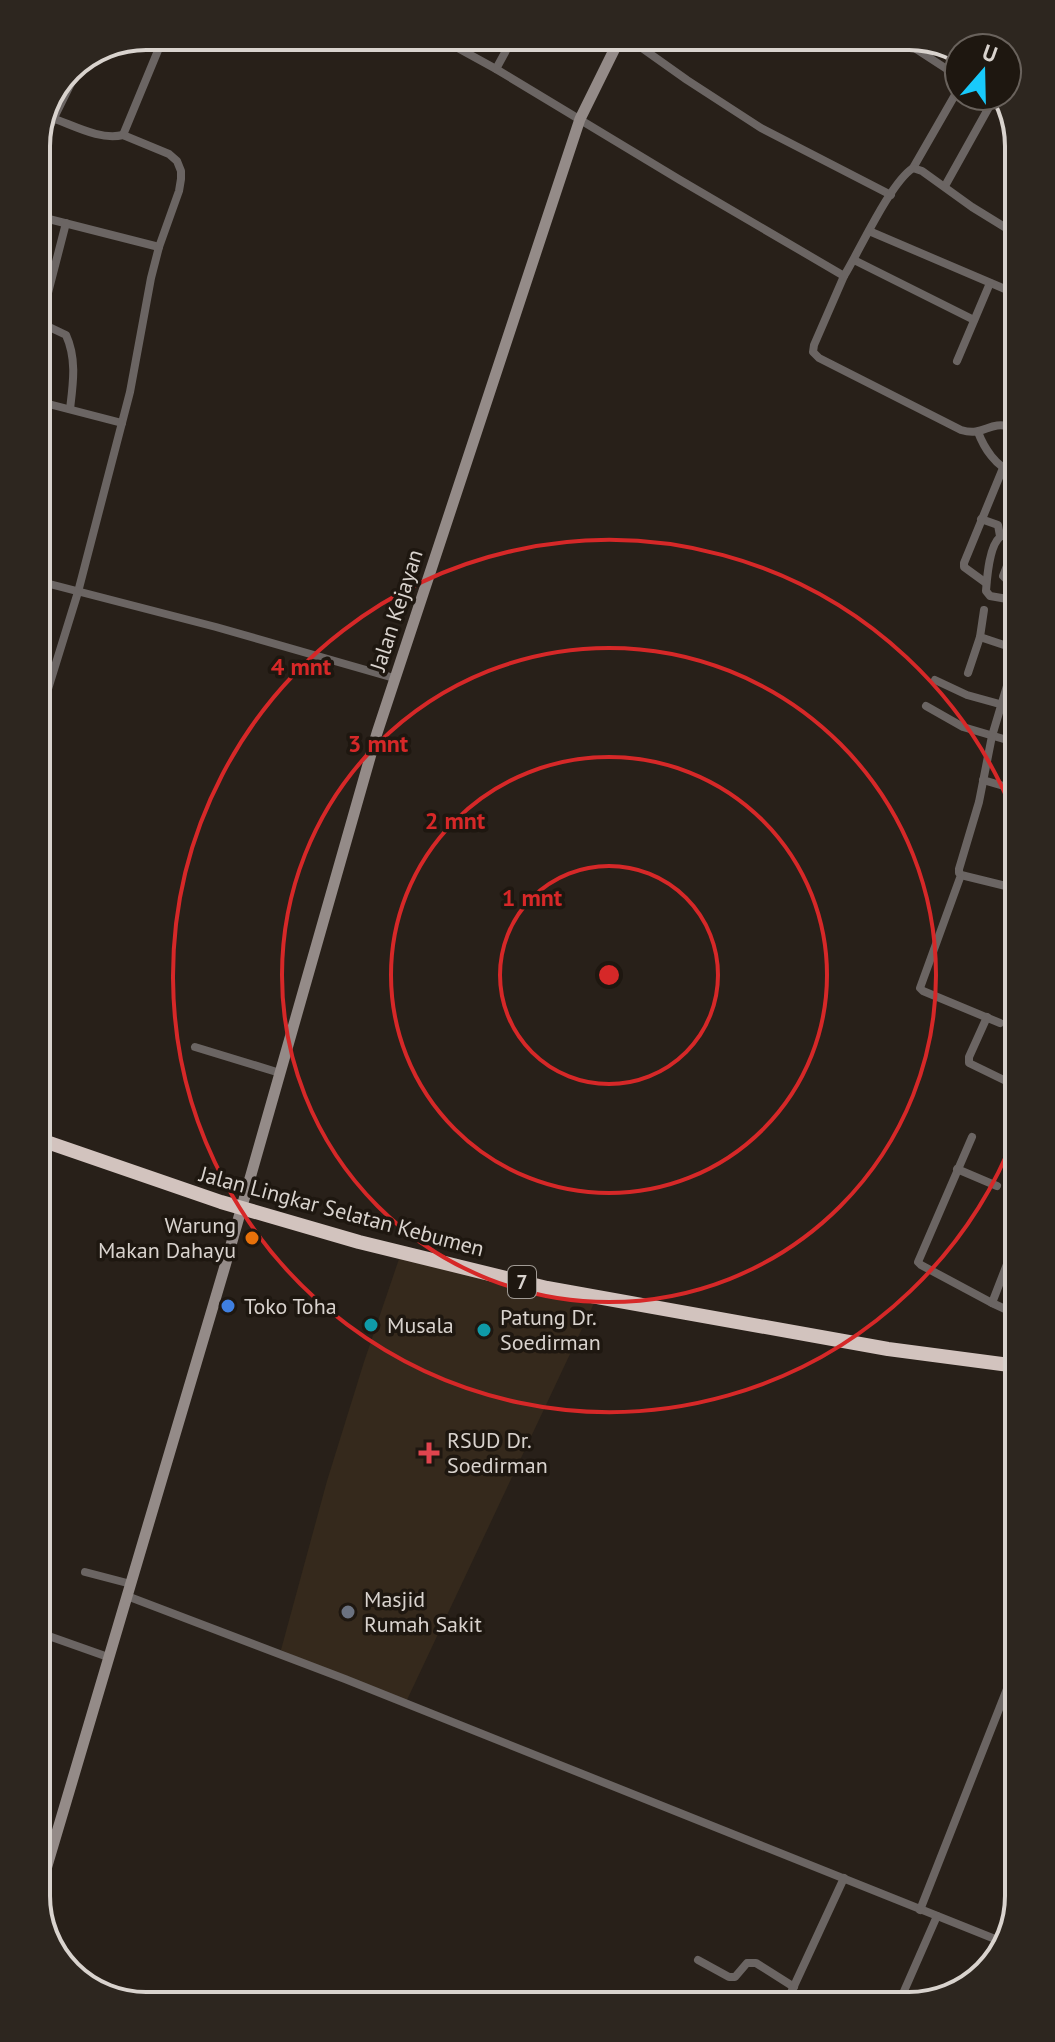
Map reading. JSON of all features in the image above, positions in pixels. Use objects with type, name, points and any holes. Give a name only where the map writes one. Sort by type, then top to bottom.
[{"type":"highway","name":"Jalan Lingkar Selatan Kebumen","points":[[50,1143],[241,1208],[359,1242],[547,1288],[888,1349],[1005,1364]]},
{"type":"main road","name":"Jalan Kejayan","points":[[50,1845],[131,1584],[394,678],[580,119],[616,50]]},
{"type":"street","points":[[123,135],[158,50]]},
{"type":"street","points":[[461,50],[844,276]]},
{"type":"street","points":[[496,69],[506,50]]},
{"type":"street","points":[[643,50],[761,128],[891,195]]},
{"type":"street","points":[[918,50],[943,67]]},
{"type":"street","points":[[945,112],[913,168],[905,174],[891,195],[844,276],[813,352],[819,358],[961,430],[978,432],[995,424],[1005,425]]},
{"type":"street","points":[[945,186],[983,112]]},
{"type":"street","points":[[50,682],[78,592],[130,392],[146,300],[159,247],[179,191],[181,171],[177,161],[169,154],[123,135],[104,135],[54,119]]},
{"type":"street","points":[[913,168],[1005,227]]},
{"type":"street","points":[[50,219],[159,247]]},
{"type":"street","points":[[50,285],[66,223]]},
{"type":"street","points":[[869,231],[1005,289]]},
{"type":"street","points":[[854,260],[974,320]]},
{"type":"street","points":[[957,361],[990,283]]},
{"type":"street","points":[[50,327],[66,335],[69,341],[74,373],[70,409]]},
{"type":"street","points":[[50,404],[122,423]]},
{"type":"street","points":[[978,432],[987,451],[1003,468],[965,559],[964,567],[986,583]]},
{"type":"street","points":[[981,519],[998,525],[1000,536]]},
{"type":"street","points":[[1005,535],[996,542],[986,583],[988,594],[1005,598]]},
{"type":"street","points":[[991,556],[1005,561]]},
{"type":"street","points":[[50,584],[216,627],[394,678]]},
{"type":"street","points":[[968,673],[980,637],[984,610]]},
{"type":"street","points":[[980,637],[1005,645]]},
{"type":"street","points":[[935,680],[967,695],[1005,706]]},
{"type":"street","points":[[1000,1023],[920,988],[961,875],[959,869],[979,802],[992,736],[1005,692]]},
{"type":"street","points":[[926,706],[963,727],[1005,740]]},
{"type":"street","points":[[983,780],[1005,786]]},
{"type":"street","points":[[961,875],[1005,886]]},
{"type":"street","points":[[987,1017],[969,1063],[1005,1079]]},
{"type":"street","points":[[195,1047],[280,1073]]},
{"type":"street","points":[[972,1137],[918,1262],[1005,1309]]},
{"type":"street","points":[[957,1169],[997,1186]]},
{"type":"street","points":[[992,1303],[1005,1269]]},
{"type":"street","points":[[85,1572],[131,1584]]},
{"type":"street","points":[[127,1596],[360,1685],[995,1939]]},
{"type":"street","points":[[50,1636],[108,1657]]},
{"type":"street","points":[[920,1910],[1005,1694]]},
{"type":"street","points":[[792,1992],[844,1878]]},
{"type":"street","points":[[904,1992],[937,1916]]},
{"type":"street","points":[[698,1960],[729,1977],[735,1977],[747,1963],[756,1963],[794,1987]]},
{"type":"shaded area","name":"RSUD Dr. Soedirman","points":[[400,1256],[595,1301],[406,1702],[354,1683],[281,1650],[327,1481]]},
{"type":"place","name":"Warung Makan Dahayu","points":[[252,1238]]},
{"type":"place","name":"Toko Toha","points":[[228,1306]]},
{"type":"place","name":"Musala","points":[[371,1325]]},
{"type":"place","name":"Patung Dr. Soedirman","points":[[484,1330]]},
{"type":"place","name":"RSUD Dr. Soedirman","points":[[429,1453]]},
{"type":"place","name":"Masjid Rumah Sakit","points":[[348,1612]]}]
